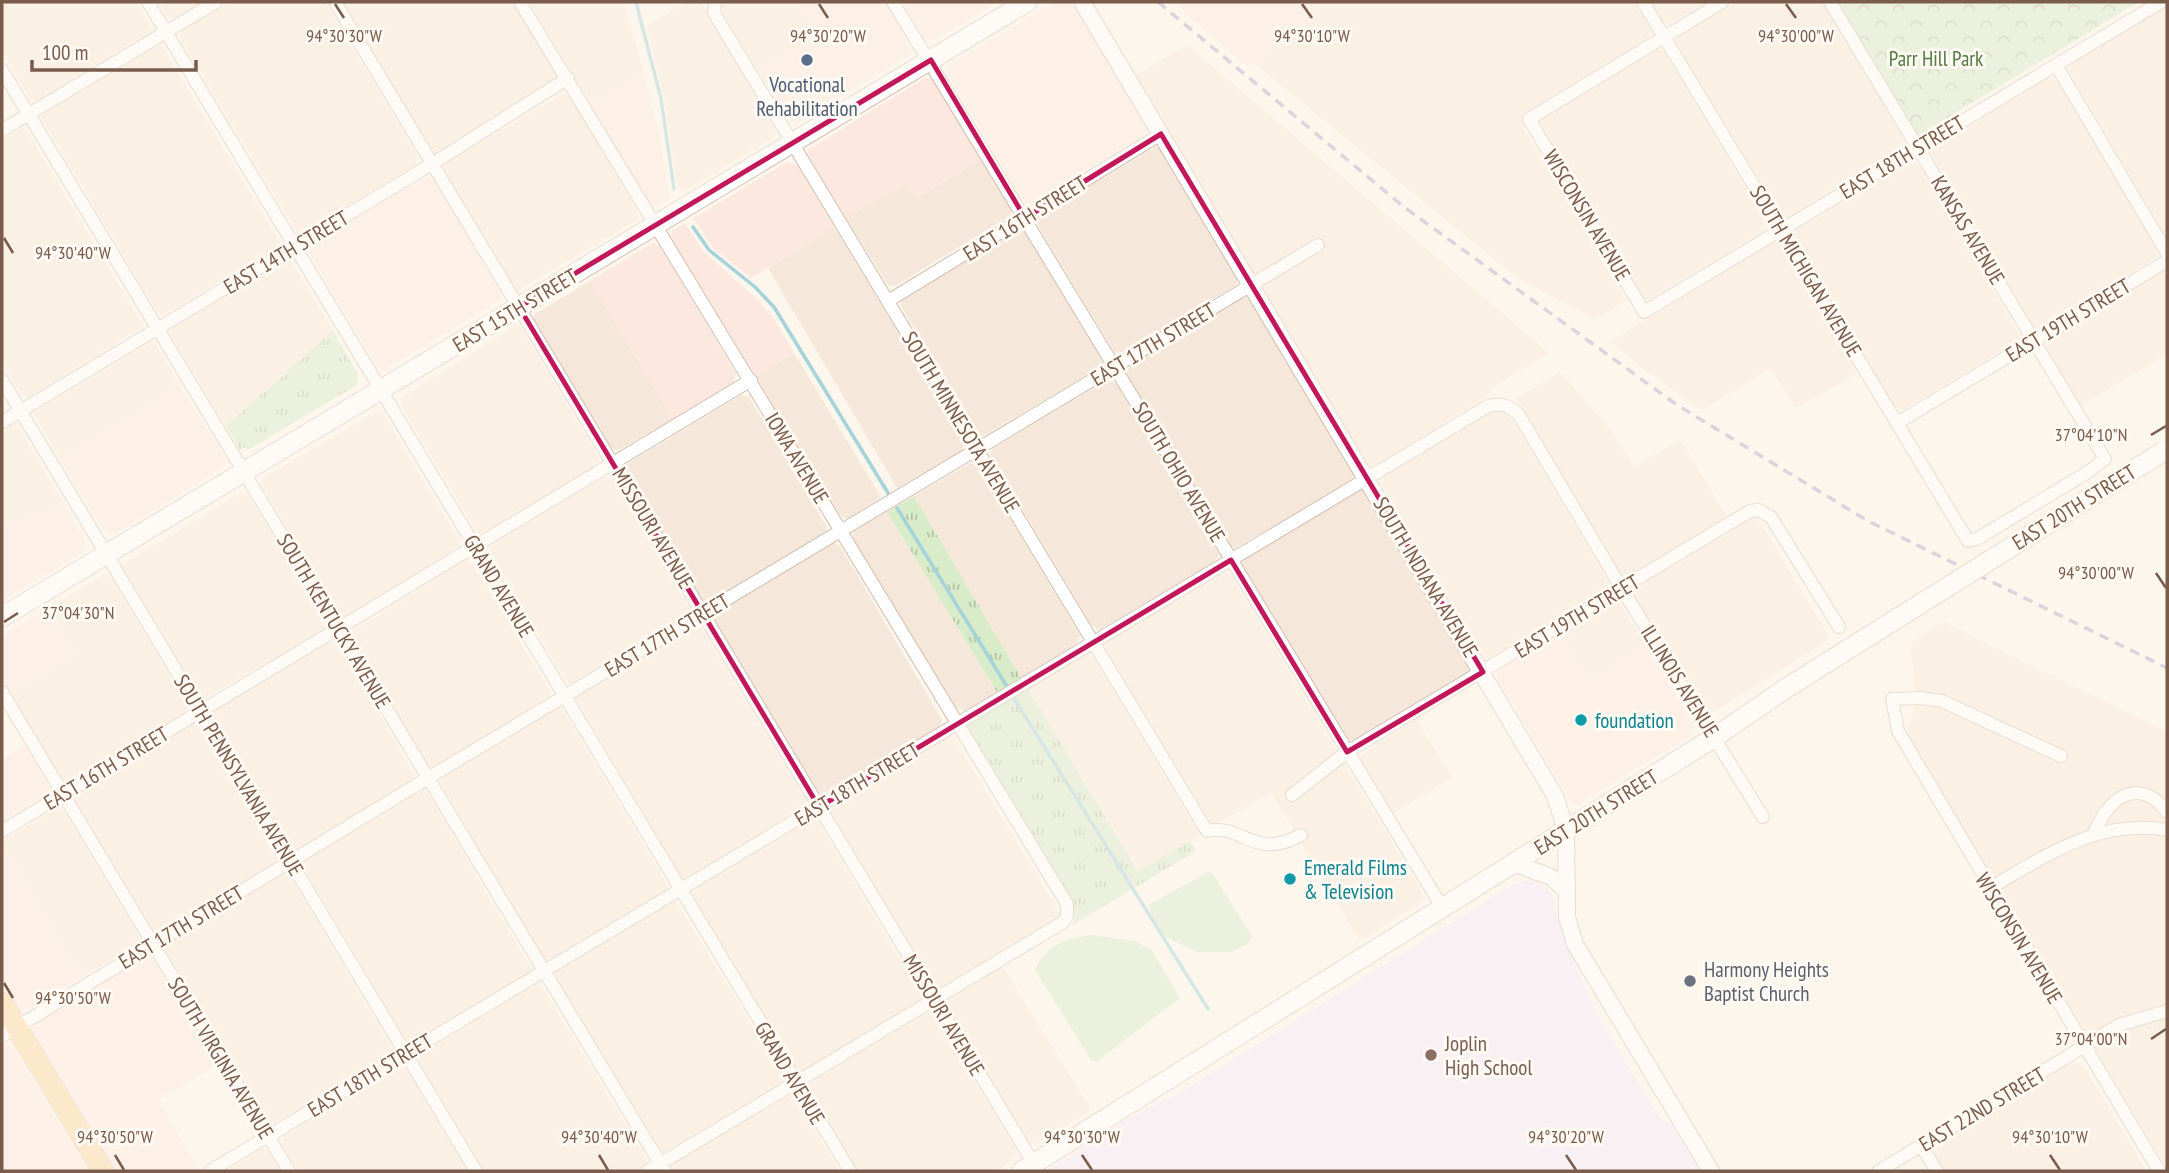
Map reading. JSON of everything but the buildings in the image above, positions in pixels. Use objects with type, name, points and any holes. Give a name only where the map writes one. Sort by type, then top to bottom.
[{"type":"main road","name":"EAST 15TH STREET","points":[[2,617],[1027,2]]},
{"type":"main road","name":"EAST 20TH STREET","points":[[1028,1168],[1715,737],[1788,687],[2165,450]]},
{"type":"main road","points":[[2,1003],[9,1032],[103,1171]]},
{"type":"street","name":"GRAND AVENUE","points":[[148,2],[850,1171]]},
{"type":"street","points":[[2,130],[216,2]]},
{"type":"street","name":"MISSOURI AVENUE","points":[[335,2],[935,1000],[1028,1168]]},
{"type":"street","name":"IOWA AVENUE","points":[[520,2],[1067,904],[1067,916],[1062,923],[935,1000]]},
{"type":"street","name":"SOUTH OHIO AVENUE","points":[[894,2],[1442,908]]},
{"type":"street","name":"SOUTH INDIANA AVENUE","points":[[1082,2],[1555,796],[1566,830],[1567,917],[1579,954],[1711,1171]]},
{"type":"street","name":"SOUTH MICHIGAN AVENUE","points":[[1643,2],[1968,541]]},
{"type":"street","points":[[1664,37],[1722,2]]},
{"type":"street","name":"KANSAS AVENUE","points":[[1830,2],[2105,459],[1993,531],[1968,541]]},
{"type":"street","name":"EAST 18TH STREET","points":[[1644,312],[2161,2]]},
{"type":"street","name":"SOUTH MINNESOTA AVENUE","points":[[715,8],[792,143],[1207,831],[1216,829],[1271,846],[1281,845],[1301,835]]},
{"type":"street","name":"WISCONSIN AVENUE","points":[[1644,312],[1529,119],[1664,37]]},
{"type":"street","points":[[2056,65],[2167,253]]},
{"type":"street","name":"SOUTH KENTUCKY AVENUE","points":[[2,70],[662,1168]]},
{"type":"street","name":"EAST 14TH STREET","points":[[2,422],[432,164],[568,78]]},
{"type":"street","name":"EAST 16TH STREET","points":[[888,301],[1161,134]]},
{"type":"street","name":"EAST 17TH STREET","points":[[9,1032],[1318,245]]},
{"type":"street","name":"EAST 19TH STREET","points":[[1897,422],[2167,261]]},
{"type":"street","name":"SOUTH PENNSYLVANIA AVENUE","points":[[2,380],[476,1171]]},
{"type":"street","name":"EAST 16TH STREET","points":[[2,831],[751,380]]},
{"type":"street","name":"EAST 18TH STREET","points":[[210,1171],[1489,406],[1505,404]]},
{"type":"street","name":"ILLINOIS AVENUE","points":[[1505,404],[1519,415],[1622,589],[1763,817]]},
{"type":"street","name":"EAST 19TH STREET","points":[[1292,795],[1348,752],[1622,589],[1742,514],[1758,510],[1771,517],[1839,627]]},
{"type":"street","name":"SOUTH VIRGINIA AVENUE","points":[[2,692],[289,1171]]},
{"type":"street","name":"WISCONSIN AVENUE","points":[[2062,756],[1941,701],[1921,698],[1892,699],[1898,731],[2159,1171]]},
{"type":"street","points":[[2094,834],[2101,816],[2119,798],[2141,794],[2152,797],[2167,812]]},
{"type":"street","points":[[1990,888],[2068,843],[2094,834],[2134,827],[2167,830]]},
{"type":"street","points":[[1513,863],[1551,877],[1567,891]]},
{"type":"street","points":[[649,1171],[662,1168],[796,1082],[935,1000]]},
{"type":"street","name":"EAST 22ND STREET","points":[[1879,1171],[2119,1025],[2167,1011]]},
{"type":"street","points":[[1922,1146],[1937,1171]]},
{"type":"highlighted area","points":[[931,60],[1025,218],[1161,134],[1483,672],[1347,752],[1231,560],[819,807],[519,307]]},
{"type":"shaded area","points":[[2,2],[136,2],[152,30],[35,101],[30,99],[2,52]]},
{"type":"shaded area","points":[[158,2],[202,2],[172,19]]},
{"type":"shaded area","points":[[229,2],[325,2],[417,155],[416,164],[303,233],[297,232],[180,38],[182,30]]},
{"type":"shaded area","points":[[342,2],[513,2],[556,74],[556,79],[436,152],[430,147]]},
{"type":"shaded area","points":[[530,2],[623,2],[644,72],[591,105]]},
{"type":"shaded area","points":[[687,2],[701,2],[776,132],[774,137],[682,192],[676,181],[666,107],[647,26]]},
{"type":"shaded area","points":[[721,2],[797,2],[817,35],[758,71],[724,16]]},
{"type":"shaded area","points":[[797,2],[886,2],[912,51],[908,56],[796,123],[790,123],[758,71],[817,35]]},
{"type":"shaded area","points":[[903,2],[998,2],[930,40],[923,35]]},
{"type":"shaded area","points":[[1054,2],[1069,2],[1076,8],[1148,128],[1140,138],[1028,204],[1022,201],[946,70],[948,66]]},
{"type":"shaded area","points":[[1172,2],[1300,2],[1323,14],[1255,64],[1246,65]]},
{"type":"shaded area","points":[[1300,2],[1634,2],[1650,28],[1650,36],[1521,117],[1522,126],[1626,301],[1595,319],[1516,277],[1255,64],[1322,14]]},
{"type":"shaded area","points":[[1650,2],[1707,2],[1668,24],[1660,20]]},
{"type":"shaded area","points":[[1734,2],[1822,2],[1903,138],[1901,148],[1789,215],[1785,217],[1779,214],[1675,41],[1678,35]]},
{"type":"shaded area","points":[[2167,6],[2167,237],[2068,69],[2073,62]]},
{"type":"shaded area","points":[[160,44],[280,243],[276,248],[163,315],[157,312],[41,117]]},
{"type":"shaded area","points":[[1187,45],[1549,353],[1492,387],[1489,395],[1377,464],[1368,464],[1136,76]]},
{"type":"shaded area","points":[[1656,49],[1664,52],[1766,223],[1766,229],[1647,300],[1640,296],[1538,125],[1548,111]]},
{"type":"shaded area","points":[[644,72],[660,139],[670,199],[655,207],[648,202],[591,105]]},
{"type":"shaded area","points":[[925,78],[934,81],[981,159],[915,198],[906,183],[846,218],[808,150]]},
{"type":"shaded area","points":[[2047,78],[2058,81],[2159,251],[2156,258],[2036,328],[2031,324],[1930,152],[1933,147]]},
{"type":"shaded area","points":[[563,94],[569,96],[637,211],[638,217],[518,290],[445,174],[444,167]]},
{"type":"shaded area","points":[[22,127],[27,131],[143,326],[27,398],[2,362],[2,139]]},
{"type":"shaded area","points":[[1156,147],[1162,150],[1238,280],[1235,286],[1118,355],[1038,226],[1037,220],[1041,215]]},
{"type":"shaded area","points":[[981,159],[1012,209],[1011,215],[895,286],[889,286],[846,218],[906,183],[916,198]]},
{"type":"shaded area","points":[[1913,160],[1918,164],[2021,337],[2017,342],[1903,410],[1894,406],[1792,236],[1796,228]]},
{"type":"shaded area","points":[[787,162],[798,166],[834,227],[751,278],[713,248],[694,218]]},
{"type":"shaded area","points":[[427,177],[434,180],[500,292],[501,299],[383,370],[378,367],[308,250],[311,245]]},
{"type":"shaded area","points":[[685,223],[704,252],[759,301],[776,322],[794,353],[756,376],[671,238],[672,231]]},
{"type":"shaded area","points":[[834,227],[964,442],[962,450],[897,488],[768,268]]},
{"type":"shaded area","points":[[1022,230],[1027,234],[1101,357],[1102,364],[1098,369],[981,437],[976,433],[900,304],[902,299],[1014,231]]},
{"type":"shaded area","points":[[653,243],[660,247],[736,374],[733,383],[673,419],[590,281]]},
{"type":"shaded area","points":[[1776,243],[1782,247],[1858,373],[1796,408],[1770,368],[1702,410],[1639,366],[1611,341],[1771,244]]},
{"type":"shaded area","points":[[287,260],[292,263],[333,331],[226,426],[171,336],[171,330]]},
{"type":"shaded area","points":[[2167,271],[2167,354],[2080,406],[2047,348],[2048,341],[2160,272]]},
{"type":"shaded area","points":[[590,281],[673,419],[617,451],[611,447],[533,318],[535,314]]},
{"type":"shaded area","points":[[1248,297],[1355,473],[1351,482],[1235,548],[1229,546],[1128,378],[1127,372],[1130,366],[1242,298]]},
{"type":"shaded area","points":[[520,326],[600,460],[598,464],[486,532],[478,533],[401,405],[400,399],[513,327]]},
{"type":"shaded area","points":[[152,342],[180,386],[60,459],[34,413]]},
{"type":"shaded area","points":[[794,353],[881,497],[849,518],[837,514],[756,376]]},
{"type":"shaded area","points":[[1560,372],[1612,431],[1634,467],[1680,440],[1727,517],[1630,574],[1623,575],[1618,571],[1516,399]]},
{"type":"shaded area","points":[[1108,380],[1116,384],[1219,554],[1214,563],[1099,630],[1091,624],[990,455],[993,448]]},
{"type":"shaded area","points":[[180,386],[224,457],[225,466],[114,534],[107,535],[60,459]]},
{"type":"shaded area","points":[[741,395],[749,397],[827,527],[825,533],[708,603],[702,599],[624,469],[626,465]]},
{"type":"shaded area","points":[[1495,410],[1507,411],[1607,580],[1608,586],[1488,658],[1481,653],[1381,483],[1385,476]]},
{"type":"shaded area","points":[[378,411],[383,414],[460,546],[340,618],[261,483],[263,478]]},
{"type":"shaded area","points":[[14,424],[65,507],[2,524],[2,430]]},
{"type":"shaded area","points":[[972,462],[978,465],[1080,636],[1077,644],[1021,678],[914,496]]},
{"type":"shaded area","points":[[603,478],[613,479],[691,611],[688,616],[571,685],[566,681],[490,551],[493,545]]},
{"type":"shaded area","points":[[1362,489],[1470,669],[1352,741],[1347,738],[1242,564],[1245,559]]},
{"type":"shaded area","points":[[239,494],[250,498],[324,621],[325,628],[204,699],[123,567],[127,562]]},
{"type":"shaded area","points":[[65,507],[85,542],[84,551],[2,601],[2,524]]},
{"type":"shaded area","points":[[887,512],[997,692],[965,711],[955,707],[853,540],[854,531]]},
{"type":"shaded area","points":[[1753,517],[1760,522],[1830,639],[1707,716],[1634,597],[1634,591],[1638,586]]},
{"type":"shaded area","points":[[834,543],[840,546],[942,720],[939,728],[821,796],[713,617],[715,612]]},
{"type":"shaded area","points":[[466,561],[474,565],[551,694],[548,699],[432,767],[426,764],[350,633]]},
{"type":"shaded area","points":[[1226,572],[1231,576],[1422,892],[1423,899],[1418,905],[1360,941],[1271,792],[1213,826],[1107,651],[1106,644],[1110,639]]},
{"type":"shaded area","points":[[103,575],[112,578],[188,707],[185,714],[67,782],[62,780],[11,694],[75,655],[48,608]]},
{"type":"shaded area","points":[[1618,601],[1646,645],[1588,681],[1559,633]]},
{"type":"shaded area","points":[[48,608],[75,655],[11,694],[2,679],[2,636]]},
{"type":"shaded area","points":[[1943,622],[2167,732],[2167,1169],[1910,740],[1908,728],[1917,702],[1911,643]]},
{"type":"shaded area","points":[[697,626],[702,629],[806,804],[685,878],[680,875],[576,698]]},
{"type":"shaded area","points":[[1559,633],[1588,680],[1646,645],[1694,726],[1690,736],[1578,804],[1568,797],[1496,676],[1500,669]]},
{"type":"shaded area","points":[[333,641],[339,644],[414,775],[409,782],[294,851],[212,716],[215,711]]},
{"type":"shaded area","points":[[1088,655],[1093,657],[1200,835],[1139,871],[1028,689]]},
{"type":"shaded area","points":[[559,707],[564,711],[668,886],[664,891],[547,960],[541,956],[440,782],[443,777]]},
{"type":"shaded area","points":[[1416,719],[1452,777],[1392,814],[1360,756]]},
{"type":"shaded area","points":[[193,725],[200,727],[278,858],[275,863],[157,933],[152,930],[74,798]]},
{"type":"shaded area","points":[[953,737],[1059,913],[1057,919],[938,988],[830,811],[835,804],[945,738]]},
{"type":"shaded area","points":[[24,745],[50,787],[49,792],[2,821],[2,759]]},
{"type":"shaded area","points":[[423,790],[428,794],[531,968],[528,973],[409,1043],[302,864],[305,859]]},
{"type":"shaded area","points":[[58,807],[63,810],[141,940],[137,945],[82,977],[2,841]]},
{"type":"shaded area","points":[[812,820],[818,822],[922,997],[919,1002],[806,1070],[800,1071],[794,1066],[693,895],[698,888]]},
{"type":"shaded area","points":[[2,841],[82,977],[23,1011],[18,1010],[2,982]]},
{"type":"shaded area","points":[[284,873],[291,878],[393,1051],[390,1056],[272,1124],[266,1119],[164,947],[167,942]]},
{"type":"shaded area","name":"Joplin High School","points":[[1525,880],[1542,884],[1552,894],[1566,945],[1599,1018],[1660,1118],[1672,1125],[1700,1171],[1046,1171],[1124,1120],[1181,1092],[1510,886]]},
{"type":"shaded area","points":[[676,901],[785,1080],[663,1153],[555,977],[558,972]]},
{"type":"shaded area","points":[[146,958],[154,961],[216,1065],[158,1099],[199,1170],[197,1171],[116,1171],[32,1029],[37,1022]]},
{"type":"shaded area","points":[[1003,967],[1091,1110],[1037,1144],[1027,1141],[947,1006],[952,998]]},
{"type":"shaded area","points":[[541,985],[646,1158],[646,1166],[638,1171],[484,1171],[419,1061],[421,1054],[534,986]]},
{"type":"shaded area","points":[[930,1011],[1015,1148],[1016,1156],[998,1171],[857,1171],[808,1090],[808,1084]]},
{"type":"shaded area","points":[[8,1043],[88,1171],[2,1171],[2,1044]]},
{"type":"shaded area","points":[[2077,1063],[2084,1067],[2146,1171],[1944,1171],[1933,1153],[1937,1142],[2066,1065]]},
{"type":"shaded area","points":[[402,1066],[407,1070],[467,1171],[298,1171],[282,1144],[283,1137]]},
{"type":"shaded area","points":[[792,1094],[840,1171],[671,1171],[673,1163]]},
{"type":"shaded area","points":[[263,1149],[268,1151],[280,1171],[226,1171]]},
{"type":"green space","name":"Parr Hill Park","points":[[1835,2],[2139,2],[1917,136]]},
{"type":"green space","points":[[333,331],[358,374],[357,385],[248,450],[245,447],[240,450],[226,426]]},
{"type":"green space","points":[[914,496],[1021,678],[997,692],[887,512]]},
{"type":"green space","points":[[1028,689],[1138,871],[1190,841],[1196,851],[1071,926],[1075,920],[1073,909],[967,729],[970,722]]},
{"type":"green space","points":[[1208,872],[1213,874],[1252,936],[1250,943],[1231,952],[1197,952],[1165,937],[1155,923],[1148,905]]},
{"type":"green space","points":[[1093,935],[1134,941],[1151,949],[1180,998],[1096,1062],[1091,1060],[1035,970],[1051,948],[1075,938]]},
{"type":"waterway","points":[[636,2],[661,99],[674,189]]},
{"type":"waterway","points":[[693,227],[709,250],[755,287],[774,307],[888,493]]},
{"type":"waterway","points":[[897,508],[1006,685]]},
{"type":"waterway","points":[[1015,700],[1208,1009]]},
{"type":"railway","points":[[1158,2],[1404,207],[1677,405],[1868,521],[2167,668]]},
{"type":"place","name":"Vocational Rehabilitation","points":[[807,60]]},
{"type":"place","name":"foundation","points":[[1581,720]]},
{"type":"place","name":"Emerald Films & Television","points":[[1290,879]]},
{"type":"place","name":"Harmony Heights Baptist Church","points":[[1690,981]]},
{"type":"place","name":"Joplin High School","points":[[1431,1055]]}]
